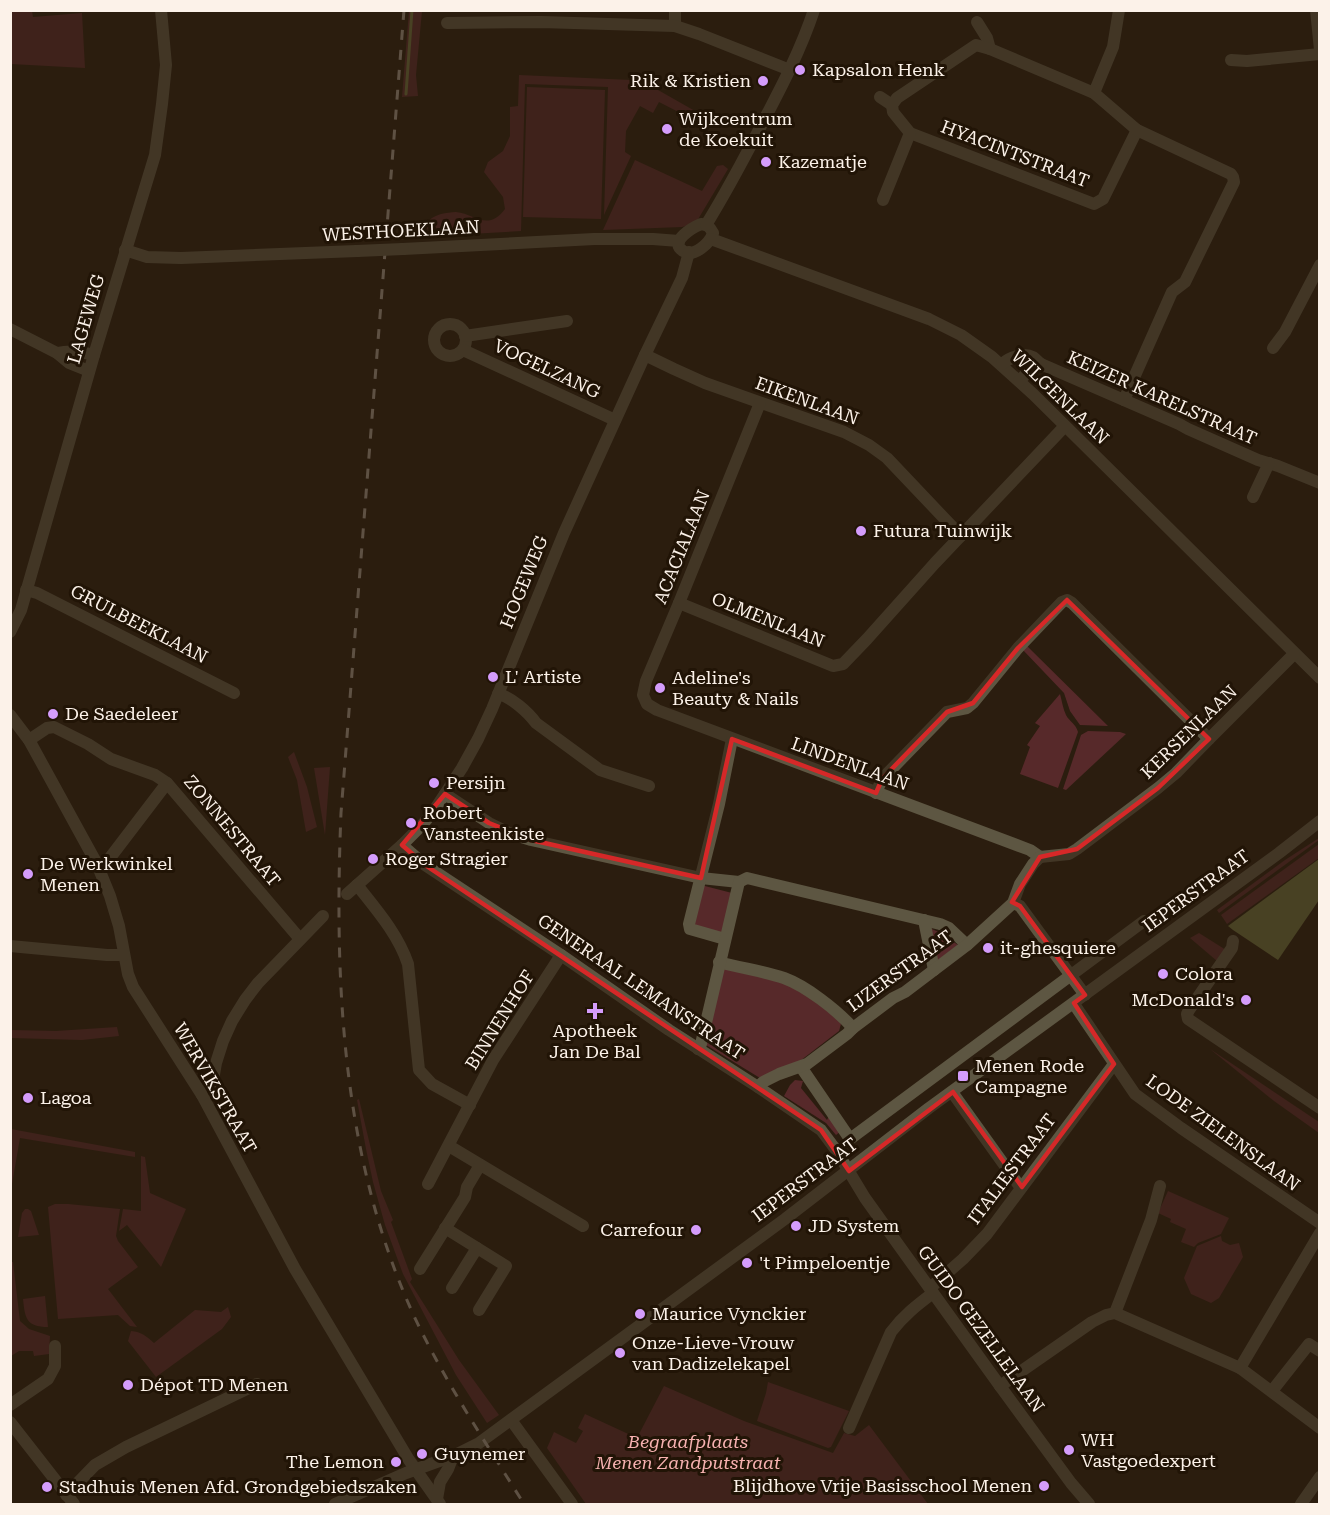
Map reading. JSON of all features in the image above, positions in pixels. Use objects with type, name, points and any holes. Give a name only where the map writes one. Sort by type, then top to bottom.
[{"type":"street","name":"LAGEWEG","points":[[10,632],[21,610],[89,371],[155,154],[166,65],[161,10]]},
{"type":"street","points":[[675,10],[675,26]]},
{"type":"street","points":[[706,225],[736,175],[790,70],[814,10]]},
{"type":"street","points":[[1094,93],[1113,47],[1119,10]]},
{"type":"street","points":[[1231,60],[1247,62],[1320,52],[1317,13]]},
{"type":"street","points":[[447,23],[541,16],[675,26],[790,70]]},
{"type":"street","points":[[977,22],[987,38],[990,49]]},
{"type":"street","points":[[883,200],[910,133],[893,112],[892,105],[897,98],[976,45],[1094,93],[1137,130],[1231,174],[1234,182],[1185,282],[1172,292],[1124,400]]},
{"type":"street","points":[[880,97],[892,105]]},
{"type":"street","name":"HYACINTSTRAAT","points":[[910,133],[1094,204],[1103,199],[1137,130]]},
{"type":"street","points":[[701,224],[711,228],[713,233],[711,239],[698,250],[689,252],[682,250],[679,246],[679,241],[686,232],[701,224]]},
{"type":"street","name":"WESTHOEKLAAN","points":[[125,250],[147,257],[182,258],[594,239],[679,241]]},
{"type":"street","name":"WILGENLAAN","points":[[711,239],[929,319],[961,335],[1002,364],[1320,678]]},
{"type":"street","name":"HOGEWEG","points":[[347,894],[423,824],[445,794],[478,739],[560,542],[682,278],[689,252]]},
{"type":"street","points":[[1273,348],[1314,288],[1320,265]]},
{"type":"street","name":"VOGELZANG","points":[[465,336],[567,321]]},
{"type":"street","name":"VOGELZANG","points":[[450,324],[459,327],[465,336],[463,350],[457,355],[440,354],[434,345],[436,332],[450,324]]},
{"type":"street","points":[[10,329],[57,353],[69,363],[89,371]]},
{"type":"street","name":"VOGELZANG","points":[[463,350],[615,420]]},
{"type":"street","points":[[57,353],[81,351],[94,355]]},
{"type":"street","name":"EIKENLAAN","points":[[645,355],[705,383],[844,432],[869,445],[887,458],[962,536]]},
{"type":"street","name":"KEIZER KARELSTRAAT","points":[[1002,364],[1021,355],[1032,356],[1041,364],[1238,451],[1320,483]]},
{"type":"street","name":"KEIZER KARELSTRAAT","points":[[1019,381],[1041,364]]},
{"type":"street","name":"ACACIALAAN","points":[[647,704],[643,695],[646,681],[760,403]]},
{"type":"street","name":"OLMENLAAN","points":[[679,603],[833,666],[843,664],[1065,426]]},
{"type":"street","name":"KEIZER KARELSTRAAT","points":[[1253,497],[1269,463]]},
{"type":"street","name":"GRULBEEKLAAN","points":[[26,590],[37,593],[234,693]]},
{"type":"street","points":[[876,793],[882,779],[947,712],[967,708],[973,703],[1018,648],[1062,602],[1067,600],[1209,739]]},
{"type":"street","name":"KERSENLAAN","points":[[1040,857],[1069,854],[1158,788],[1176,773],[1294,654]]},
{"type":"street","points":[[498,694],[529,714],[536,723],[600,770],[649,786]]},
{"type":"street","name":"LINDENLAAN","points":[[647,704],[732,739],[1030,850],[1040,857]]},
{"type":"street","name":"WERVIKSTRAAT","points":[[10,715],[29,740],[98,867],[119,926],[133,987],[202,1095],[295,1269],[415,1469],[439,1502]]},
{"type":"street","name":"ZONNESTRAAT","points":[[29,740],[47,728],[54,727],[88,744],[111,759],[155,775],[167,783],[300,939]]},
{"type":"street","points":[[724,939],[690,929],[689,924],[720,801],[732,739]]},
{"type":"street","points":[[98,867],[106,863],[167,783]]},
{"type":"street","points":[[445,794],[489,823],[531,840],[701,878],[739,882],[747,878],[924,920],[949,928],[967,945]]},
{"type":"street","name":"IEPERSTRAAT","points":[[335,1504],[415,1469],[453,1456],[479,1443],[785,1219],[871,1152],[1320,821]]},
{"type":"street","name":"IEPERSTRAAT","points":[[1279,853],[1320,830]]},
{"type":"street","name":"GENERAAL LEMANSTRAAT","points":[[402,845],[425,865],[821,1131],[836,1149],[849,1171]]},
{"type":"street","name":"IJZERSTRAAT","points":[[758,1087],[762,1082],[779,1074],[801,1067],[967,945],[1013,903],[1020,884],[1040,857]]},
{"type":"street","points":[[698,1049],[739,882]]},
{"type":"street","points":[[357,885],[398,939],[408,964],[419,1070],[432,1084],[470,1104]]},
{"type":"street","points":[[1013,903],[1020,906],[1085,995]]},
{"type":"street","points":[[202,1095],[213,1080],[223,1041],[245,1000],[258,983],[323,916]]},
{"type":"street","points":[[924,920],[934,970]]},
{"type":"street","name":"IEPERSTRAAT","points":[[801,1067],[850,1139],[1144,921]]},
{"type":"street","points":[[1233,941],[1230,951],[1189,1010],[1188,1019],[1320,1108]]},
{"type":"street","points":[[10,946],[124,955]]},
{"type":"street","name":"BINNENHOF","points":[[428,1184],[497,1055],[561,955]]},
{"type":"street","points":[[719,962],[784,979],[803,988],[841,1015],[853,1028]]},
{"type":"street","name":"LODE ZIELENSLAAN","points":[[1074,1004],[1135,1094],[1320,1223]]},
{"type":"street","points":[[193,1080],[216,1063]]},
{"type":"street","name":"ITALIESTRAAT","points":[[849,1428],[891,1332],[987,1234],[1114,1064]]},
{"type":"street","points":[[952,1092],[1022,1187]]},
{"type":"street","points":[[449,1146],[583,1226]]},
{"type":"street","points":[[420,1269],[465,1197],[467,1187],[480,1165]]},
{"type":"street","name":"GUIDO GEZELLELAAN","points":[[849,1171],[865,1198],[1000,1386],[1089,1504]]},
{"type":"street","points":[[1115,1312],[1150,1220],[1160,1186]]},
{"type":"street","points":[[445,1228],[506,1266],[479,1310]]},
{"type":"street","points":[[1240,1368],[1320,1233]]},
{"type":"street","points":[[452,1288],[477,1248]]},
{"type":"street","points":[[1000,1386],[1092,1322],[1115,1312],[1240,1368],[1320,1428]]},
{"type":"street","points":[[1272,1391],[1309,1344],[1320,1351]]},
{"type":"street","points":[[10,1405],[48,1379],[55,1366],[55,1346]]},
{"type":"street","points":[[66,1495],[95,1465],[257,1384]]},
{"type":"street","points":[[511,1419],[572,1504]]},
{"type":"street","points":[[10,1422],[75,1504]]},
{"type":"street","points":[[439,1502],[439,1484],[453,1456]]},
{"type":"street","points":[[1301,1504],[1320,1477]]},
{"type":"highlighted area","points":[[1067,600],[1209,739],[1158,788],[1077,849],[1040,857],[1012,902],[1020,906],[1085,995],[1074,1003],[1114,1064],[1022,1187],[953,1092],[849,1171],[821,1130],[425,865],[402,845],[445,794],[489,823],[531,840],[701,878],[732,739],[876,793],[882,779],[947,712],[973,703],[1018,648]]},
{"type":"green space","points":[[10,11],[32,11],[33,17],[82,13],[85,68],[11,64]]},
{"type":"green space","points":[[409,11],[422,11],[416,75],[418,96],[402,97]]},
{"type":"green space","points":[[519,75],[644,82],[702,115],[698,122],[659,102],[653,113],[640,106],[626,131],[625,152],[631,156],[604,215],[608,87],[525,84],[521,231],[434,236],[426,225],[430,219],[438,215],[456,212],[487,221],[499,216],[505,209],[503,197],[484,172],[488,162],[503,151],[510,136],[510,107],[518,106]]},
{"type":"green space","points":[[527,87],[605,90],[601,219],[523,217]]},
{"type":"green space","points":[[635,160],[702,191],[717,166],[723,165],[728,169],[697,221],[690,225],[603,230]]},
{"type":"green space","points":[[1027,646],[1108,726],[1080,725],[1070,711],[1064,693],[1023,650]]},
{"type":"green space","points":[[1060,694],[1066,715],[1078,732],[1058,788],[1020,774],[1030,747],[1027,745],[1040,726],[1035,723]]},
{"type":"green space","points":[[1088,731],[1126,734],[1066,790],[1063,789],[1081,735]]},
{"type":"green space","points":[[294,752],[307,787],[317,827],[306,832],[297,780],[288,757]]},
{"type":"green space","points":[[330,767],[325,835],[314,768]]},
{"type":"green space","points":[[1319,838],[1319,840],[1219,913],[1217,910]]},
{"type":"green space","points":[[1319,844],[1319,858],[1227,924],[1221,915]]},
{"type":"green space","points":[[701,885],[732,893],[722,933],[692,926]]},
{"type":"green space","points":[[928,928],[958,945],[934,963]]},
{"type":"green space","points":[[1199,933],[1226,950],[1217,961],[1190,938]]},
{"type":"green space","points":[[726,967],[789,984],[822,1006],[838,1020],[841,1024],[839,1031],[800,1061],[760,1078],[706,1045],[723,970]]},
{"type":"green space","points":[[117,1027],[119,1036],[82,1040],[11,1038],[11,1030],[56,1031]]},
{"type":"green space","points":[[1210,1049],[1319,1122],[1319,1133],[1274,1101]]},
{"type":"green space","points":[[795,1080],[803,1081],[801,1088],[827,1120],[830,1114],[841,1131],[836,1135],[826,1123],[784,1096]]},
{"type":"green space","points":[[359,1099],[381,1191],[412,1279],[410,1282],[459,1360],[499,1415],[487,1423],[456,1375],[403,1274],[385,1225],[373,1182],[357,1100]]},
{"type":"green space","points":[[11,1129],[135,1152],[135,1157],[20,1138],[11,1184]]},
{"type":"green space","points":[[141,1156],[145,1157],[150,1193],[186,1209],[161,1267],[127,1225],[119,1231],[123,1209],[141,1211]]},
{"type":"green space","points":[[1168,1191],[1229,1218],[1221,1234],[1198,1243],[1194,1247],[1181,1242],[1186,1229],[1170,1222],[1171,1219],[1158,1213]]},
{"type":"green space","points":[[55,1204],[120,1209],[116,1236],[138,1267],[108,1289],[137,1327],[130,1326],[118,1315],[58,1319],[48,1207]]},
{"type":"green space","points":[[25,1209],[31,1211],[39,1235],[18,1237],[22,1213]]},
{"type":"green space","points":[[1221,1236],[1222,1241],[1230,1245],[1239,1243],[1243,1257],[1219,1298],[1211,1303],[1191,1294],[1184,1278],[1197,1246]]},
{"type":"green space","points":[[11,1262],[13,1262],[20,1321],[29,1329],[50,1336],[49,1354],[34,1356],[33,1351],[19,1351],[11,1356]]},
{"type":"green space","points":[[45,1296],[48,1327],[41,1327],[28,1320],[23,1299]]},
{"type":"green space","points":[[228,1307],[231,1317],[222,1329],[156,1377],[128,1341],[131,1331],[144,1335],[154,1343],[195,1310],[221,1312]]},
{"type":"green space","points":[[768,1382],[849,1411],[831,1447],[828,1448],[757,1421]]},
{"type":"green space","name":"Begraafplaats Menen Zandputstraat","points":[[664,1386],[744,1421],[833,1453],[844,1433],[855,1436],[869,1425],[928,1504],[586,1504],[547,1448],[554,1432],[576,1443],[583,1431],[578,1428],[585,1414],[637,1438]]},
{"type":"shaded area","points":[[1319,859],[1319,900],[1278,960],[1228,926]]},
{"type":"waterway","points":[[406,94],[412,10]]},
{"type":"railway","points":[[404,10],[341,813],[339,942],[342,1006],[357,1133],[371,1195],[390,1256],[414,1316],[439,1365],[524,1504]]},
{"type":"place","name":"Kapsalon Henk","points":[[800,70]]},
{"type":"place","name":"Rik & Kristien","points":[[763,81]]},
{"type":"place","name":"Wijkcentrum de Koekuit","points":[[667,129]]},
{"type":"place","name":"Kazematje","points":[[766,162]]},
{"type":"place","name":"Futura Tuinwijk","points":[[861,531]]},
{"type":"place","name":"L' Artiste","points":[[493,677]]},
{"type":"place","name":"Adeline's Beauty & Nails","points":[[660,688]]},
{"type":"place","name":"De Saedeleer","points":[[53,714]]},
{"type":"place","name":"Persijn","points":[[434,783]]},
{"type":"place","name":"Robert Vansteenkiste","points":[[411,823]]},
{"type":"place","name":"Roger Stragier","points":[[373,859]]},
{"type":"place","name":"De Werkwinkel Menen","points":[[28,874]]},
{"type":"place","name":"it-ghesquiere","points":[[988,948]]},
{"type":"place","name":"Colora","points":[[1163,974]]},
{"type":"place","name":"McDonald's","points":[[1246,1000]]},
{"type":"place","name":"Apotheek Jan De Bal","points":[[595,1011]]},
{"type":"place","name":"Menen Rode Campagne","points":[[963,1076]]},
{"type":"place","name":"Lagoa","points":[[28,1098]]},
{"type":"place","name":"JD System","points":[[796,1226]]},
{"type":"place","name":"Carrefour","points":[[696,1230]]},
{"type":"place","name":"'t Pimpeloentje","points":[[747,1263]]},
{"type":"place","name":"Maurice Vynckier","points":[[640,1314]]},
{"type":"place","name":"Onze-Lieve-Vrouw van Dadizelekapel","points":[[620,1353]]},
{"type":"place","name":"Dépot TD Menen","points":[[128,1385]]},
{"type":"place","name":"WH Vastgoedexpert","points":[[1069,1450]]},
{"type":"place","name":"Guynemer","points":[[422,1454]]},
{"type":"place","name":"The Lemon","points":[[396,1462]]},
{"type":"place","name":"Blijdhove Vrije Basisschool Menen","points":[[1044,1486]]},
{"type":"place","name":"Stadhuis Menen Afd. Grondgebiedszaken","points":[[47,1487]]}]
